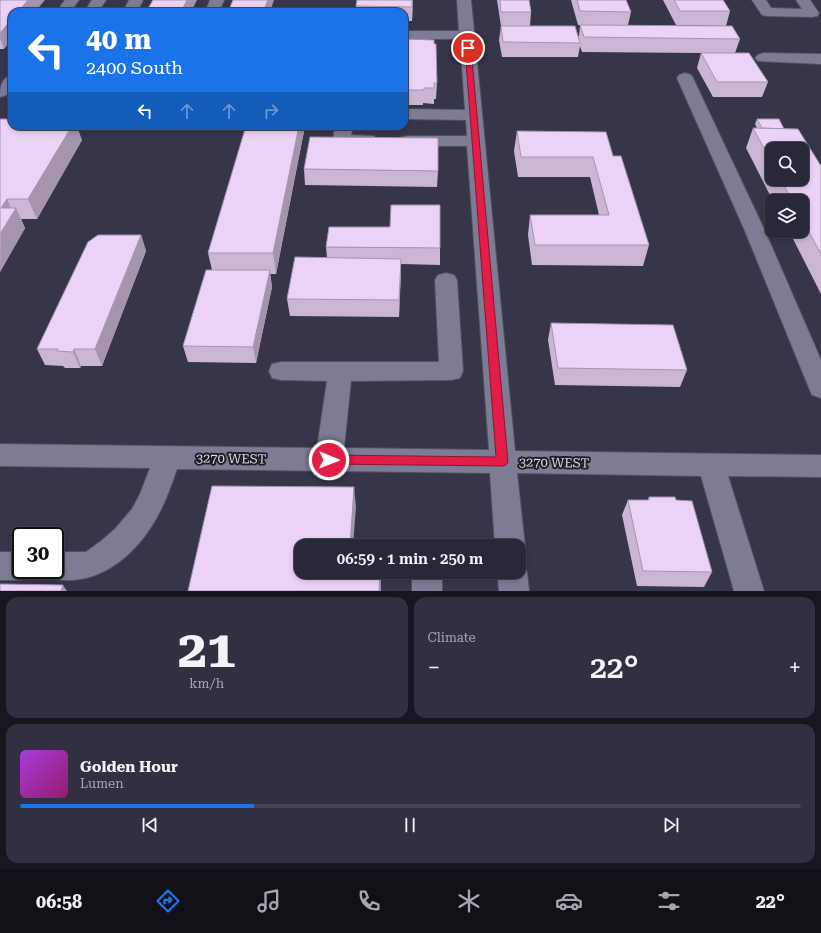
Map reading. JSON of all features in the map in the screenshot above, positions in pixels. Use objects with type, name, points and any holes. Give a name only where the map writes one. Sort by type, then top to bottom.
[{"type":"street","points":[[464,0],[509,539]]},
{"type":"street","points":[[759,0],[767,12],[812,13],[802,0]]},
{"type":"street","points":[[408,36],[467,35]]},
{"type":"street","points":[[763,58],[821,59]]},
{"type":"street","points":[[685,78],[755,231],[821,388]]},
{"type":"street","points":[[0,92],[4,91],[8,86]]},
{"type":"street","points":[[408,114],[473,115]]},
{"type":"street","points":[[343,130],[342,140],[476,141]]},
{"type":"street","points":[[281,371],[451,371],[446,280]]},
{"type":"street","points":[[329,460],[340,372]]},
{"type":"street","name":"3270 WEST","points":[[0,455],[821,466]]},
{"type":"street","points":[[64,566],[87,566],[106,555],[125,539],[136,527],[146,512],[154,496],[167,457]]},
{"type":"street","points":[[711,464],[749,591]]},
{"type":"street","points":[[0,566],[12,566]]},
{"type":"street","points":[[427,579],[427,591]]},
{"type":"street","points":[[513,579],[514,591]]},
{"type":"building","points":[[0,0],[28,0],[21,8],[8,8],[8,24],[0,33]]},
{"type":"building","points":[[153,0],[187,0],[183,8],[148,8]]},
{"type":"building","points":[[233,0],[268,0],[265,8],[230,8]]},
{"type":"building","points":[[357,0],[412,0],[412,7],[356,6]]},
{"type":"building","points":[[500,0],[529,0],[531,12],[501,12]]},
{"type":"building","points":[[577,0],[626,0],[631,12],[580,11]]},
{"type":"building","points":[[674,0],[723,0],[730,11],[680,11]]},
{"type":"building","points":[[580,25],[732,26],[740,39],[584,37]]},
{"type":"building","points":[[501,26],[575,26],[580,43],[503,42]]},
{"type":"building","points":[[408,39],[434,40],[434,44],[436,44],[437,83],[434,83],[434,88],[424,88],[424,90],[408,90]]},
{"type":"building","points":[[701,53],[749,53],[768,82],[717,82]]},
{"type":"building","points":[[0,119],[8,119],[8,130],[70,130],[28,199],[7,199],[1,208],[16,208],[0,234]]},
{"type":"building","points":[[757,119],[779,119],[784,129],[762,128]]},
{"type":"building","points":[[753,128],[798,129],[806,142],[765,142],[765,150]]},
{"type":"building","points":[[245,130],[298,130],[273,253],[208,253]]},
{"type":"building","points":[[517,131],[606,132],[613,156],[621,156],[649,245],[535,245],[530,215],[609,215],[593,157],[521,157]]},
{"type":"building","points":[[310,137],[438,138],[438,171],[304,169]]},
{"type":"building","points":[[809,147],[821,166],[821,254],[809,232],[809,194],[788,194],[784,186],[809,186]]},
{"type":"building","points":[[391,205],[440,205],[440,248],[326,247],[329,227],[390,227]]},
{"type":"building","points":[[98,235],[141,235],[95,349],[74,349],[73,352],[57,351],[58,349],[37,349],[88,242]]},
{"type":"building","points":[[295,257],[401,259],[399,300],[287,299]]},
{"type":"building","points":[[206,270],[270,270],[253,347],[183,346]]},
{"type":"building","points":[[551,323],[673,325],[687,370],[558,368]]},
{"type":"building","points":[[212,486],[354,487],[350,539],[294,539],[294,579],[380,579],[379,591],[188,591]]},
{"type":"building","points":[[649,497],[675,497],[676,500],[692,501],[712,572],[643,571],[628,500],[649,500]]},
{"type":"building","points":[[0,584],[63,585],[61,591],[0,591]]},
{"type":"route","points":[[329,460],[502,462],[468,48]]}]
